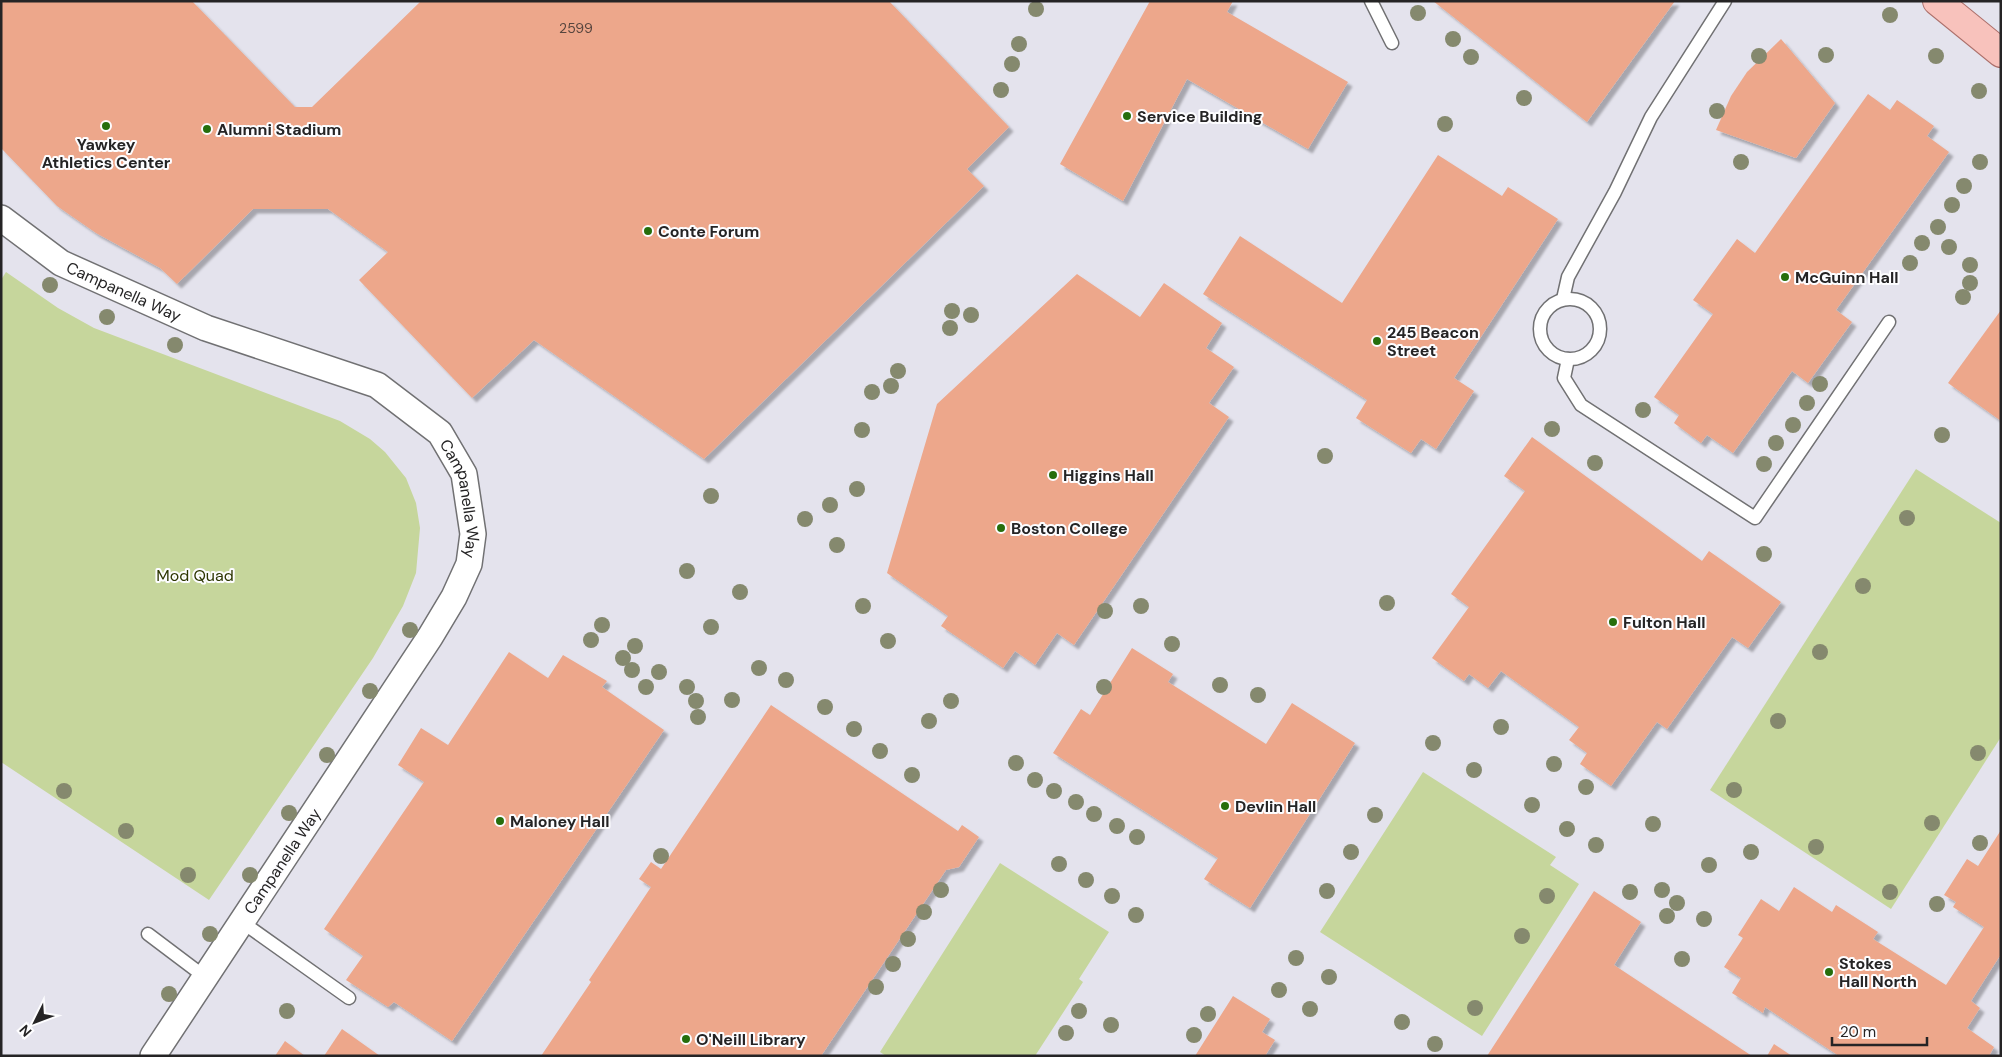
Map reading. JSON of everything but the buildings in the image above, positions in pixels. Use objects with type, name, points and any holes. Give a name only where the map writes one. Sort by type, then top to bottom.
[{"type":"main road","points":[[1937,1],[2001,54]]},
{"type":"street","name":"Campanella Way","points":[[1,218],[61,264],[206,328],[377,385],[440,433],[464,474],[473,534],[469,564],[454,598],[430,638],[153,1056]]},
{"type":"lane","points":[[1371,1],[1392,43]]},
{"type":"lane","points":[[1563,299],[1568,277],[1616,192],[1651,118],[1725,1]]},
{"type":"lane","points":[[1563,299],[1578,299],[1591,306],[1599,319],[1600,334],[1594,348],[1582,357],[1568,359],[1551,353],[1542,339],[1540,322],[1548,307],[1563,299]]},
{"type":"lane","points":[[1568,359],[1564,378],[1581,405],[1755,518],[1889,322]]},
{"type":"lane","points":[[242,922],[349,998]]},
{"type":"lane","points":[[148,934],[205,977]]},
{"type":"shaded area","name":"Boston College","points":[[1,1],[2001,1],[2001,1056],[1,1056]]},
{"type":"green space","name":"Mod Quad","points":[[6,272],[58,308],[94,328],[340,421],[370,439],[385,452],[406,478],[416,503],[420,528],[416,573],[403,606],[373,658],[209,900],[1,762],[1,280]]},
{"type":"green space","points":[[1916,469],[2001,523],[2001,737],[1891,909],[1710,790]]},
{"type":"green space","points":[[1423,772],[1556,857],[1550,865],[1579,884],[1482,1036],[1320,932]]},
{"type":"green space","points":[[1000,863],[1109,932],[1079,979],[1083,982],[1035,1056],[886,1056],[880,1052]]},
{"type":"place","name":"Service Building","points":[[1127,116]]},
{"type":"place","name":"Yawkey Athletics Center","points":[[106,126]]},
{"type":"place","name":"Alumni Stadium","points":[[207,129]]},
{"type":"place","name":"Conte Forum","points":[[648,231]]},
{"type":"place","name":"McGuinn Hall","points":[[1785,277]]},
{"type":"place","name":"245 Beacon Street","points":[[1377,341]]},
{"type":"place","name":"Higgins Hall","points":[[1053,475]]},
{"type":"place","name":"Boston College","points":[[1001,528]]},
{"type":"place","name":"Fulton Hall","points":[[1613,622]]},
{"type":"place","name":"Devlin Hall","points":[[1225,806]]},
{"type":"place","name":"Maloney Hall","points":[[500,821]]},
{"type":"place","name":"Stokes Hall North","points":[[1829,972]]},
{"type":"place","name":"O'Neill Library","points":[[686,1039]]}]
